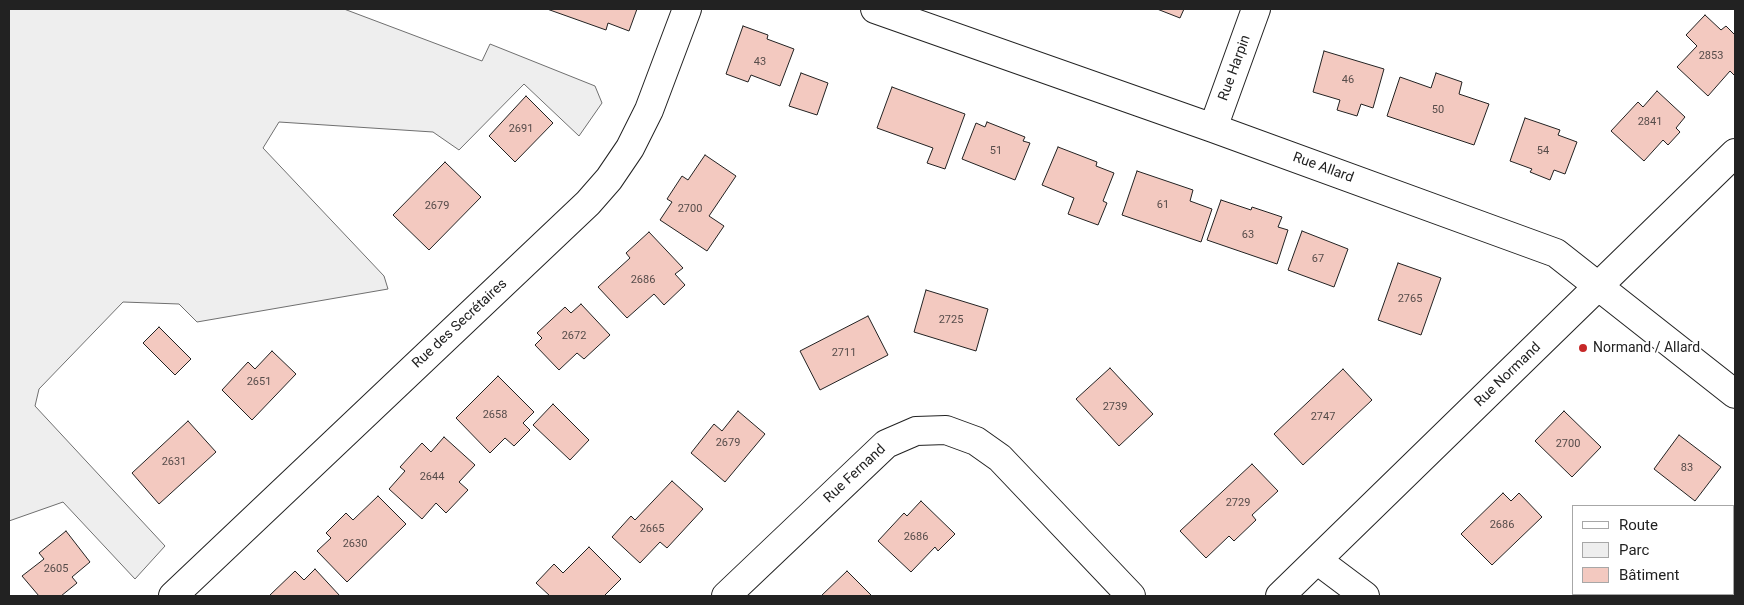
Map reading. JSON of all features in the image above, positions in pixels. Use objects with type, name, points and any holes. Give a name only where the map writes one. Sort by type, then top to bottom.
[{"type":"street","name":"Rue des Secrétaires","points":[[173,596],[581,210],[609,180],[630,148],[649,110],[687,9]]},
{"type":"street","name":"Rue Allard","points":[[875,9],[1213,128],[1556,253],[1735,394]]},
{"type":"street","name":"Rue Harpin","points":[[1213,128],[1256,9]]},
{"type":"street","name":"Rue Normand","points":[[1280,596],[1735,154]]},
{"type":"street","name":"Rue Fernand","points":[[726,596],[886,444],[916,431],[946,430],[976,441],[1000,458],[1131,596]]},
{"type":"street","points":[[1317,560],[1365,596]]},
{"type":"green space","points":[[9,9],[344,9],[482,61],[490,44],[595,86],[602,103],[579,136],[524,84],[459,150],[433,132],[279,122],[263,148],[384,276],[388,289],[197,322],[179,304],[123,302],[39,389],[35,406],[165,546],[135,579],[63,502],[9,521]]},
{"type":"building","points":[[547,9],[637,9],[629,31],[608,23],[606,30]]},
{"type":"building","points":[[1157,9],[1184,9],[1180,18]]},
{"type":"building","points":[[1705,15],[1721,30],[1726,26],[1735,35],[1735,76],[1730,71],[1708,96],[1677,67],[1697,46],[1686,35]]},
{"type":"building","points":[[743,26],[768,35],[767,39],[794,49],[780,86],[751,75],[748,82],[726,74]]},
{"type":"building","points":[[1324,51],[1384,69],[1373,108],[1361,104],[1357,116],[1337,110],[1340,100],[1313,92]]},
{"type":"building","points":[[801,73],[828,83],[817,115],[789,106]]},
{"type":"building","points":[[1436,73],[1462,82],[1459,94],[1489,104],[1474,145],[1387,116],[1400,77],[1431,88]]},
{"type":"building","points":[[892,87],[965,114],[945,169],[927,163],[933,148],[877,128]]},
{"type":"building","points":[[1657,91],[1685,117],[1676,128],[1680,132],[1668,145],[1663,140],[1644,161],[1611,131],[1638,102],[1643,107]]},
{"type":"building","points":[[526,96],[553,123],[515,162],[489,136]]},
{"type":"building","points":[[1525,118],[1560,130],[1558,135],[1577,142],[1565,174],[1554,170],[1550,180],[1530,172],[1532,169],[1510,161]]},
{"type":"building","points":[[987,122],[1025,137],[1023,141],[1030,143],[1015,180],[962,159],[976,123],[985,127]]},
{"type":"building","points":[[1058,147],[1097,162],[1096,166],[1114,173],[1103,201],[1107,203],[1098,225],[1068,214],[1074,198],[1042,185]]},
{"type":"building","points":[[705,155],[736,176],[709,216],[724,226],[707,251],[660,220],[672,202],[667,199],[682,176],[688,180]]},
{"type":"building","points":[[445,162],[481,197],[429,250],[393,215]]},
{"type":"building","points":[[1137,171],[1193,190],[1190,201],[1212,209],[1201,242],[1122,215]]},
{"type":"building","points":[[1221,200],[1251,210],[1252,207],[1282,217],[1278,227],[1288,230],[1277,264],[1207,240]]},
{"type":"building","points":[[1302,231],[1348,249],[1334,287],[1288,270]]},
{"type":"building","points":[[649,232],[683,268],[675,274],[685,285],[664,305],[654,294],[627,318],[598,287],[630,258],[626,253]]},
{"type":"building","points":[[1398,263],[1441,278],[1421,335],[1378,320]]},
{"type":"building","points":[[926,290],[988,309],[976,351],[914,332]]},
{"type":"building","points":[[581,304],[610,335],[584,359],[577,353],[559,370],[535,345],[542,338],[537,333],[565,307],[571,313]]},
{"type":"building","points":[[868,316],[888,355],[820,390],[800,351]]},
{"type":"building","points":[[159,327],[191,359],[175,375],[143,343]]},
{"type":"building","points":[[272,351],[296,374],[252,420],[222,390],[248,362],[255,369]]},
{"type":"building","points":[[1110,368],[1153,414],[1119,446],[1076,399]]},
{"type":"building","points":[[1343,369],[1372,400],[1303,465],[1274,434]]},
{"type":"building","points":[[498,376],[534,412],[523,423],[530,430],[514,446],[505,438],[490,453],[456,418]]},
{"type":"building","points":[[553,404],[589,440],[570,460],[533,425]]},
{"type":"building","points":[[738,411],[765,434],[725,482],[691,453],[714,424],[722,431]]},
{"type":"building","points":[[1564,411],[1601,447],[1572,477],[1535,441]]},
{"type":"building","points":[[188,421],[216,452],[159,504],[132,473]]},
{"type":"building","points":[[1679,435],[1721,467],[1695,501],[1654,469]]},
{"type":"building","points":[[444,437],[475,465],[459,482],[468,490],[446,513],[436,503],[422,519],[389,489],[405,471],[400,467],[422,443],[431,452]]},
{"type":"building","points":[[1252,464],[1278,491],[1252,515],[1256,520],[1234,541],[1229,536],[1206,558],[1180,531]]},
{"type":"building","points":[[672,481],[703,509],[667,548],[660,542],[640,563],[612,537],[631,516],[635,520]]},
{"type":"building","points":[[1503,493],[1511,501],[1519,493],[1542,517],[1492,565],[1461,534]]},
{"type":"building","points":[[378,496],[406,524],[347,582],[317,551],[331,538],[326,533],[346,513],[353,520]]},
{"type":"building","points":[[921,501],[955,534],[938,551],[935,547],[911,572],[878,541],[904,513],[907,516]]},
{"type":"building","points":[[66,531],[90,562],[72,577],[77,583],[61,596],[39,596],[22,576],[44,559],[39,553]]},
{"type":"building","points":[[589,547],[621,579],[604,596],[550,596],[536,583],[554,564],[563,573]]},
{"type":"building","points":[[315,569],[340,596],[269,596],[295,571],[304,580]]},
{"type":"building","points":[[847,571],[872,596],[821,596]]},
{"type":"place","name":"Normand / Allard","points":[[1583,348]]}]
